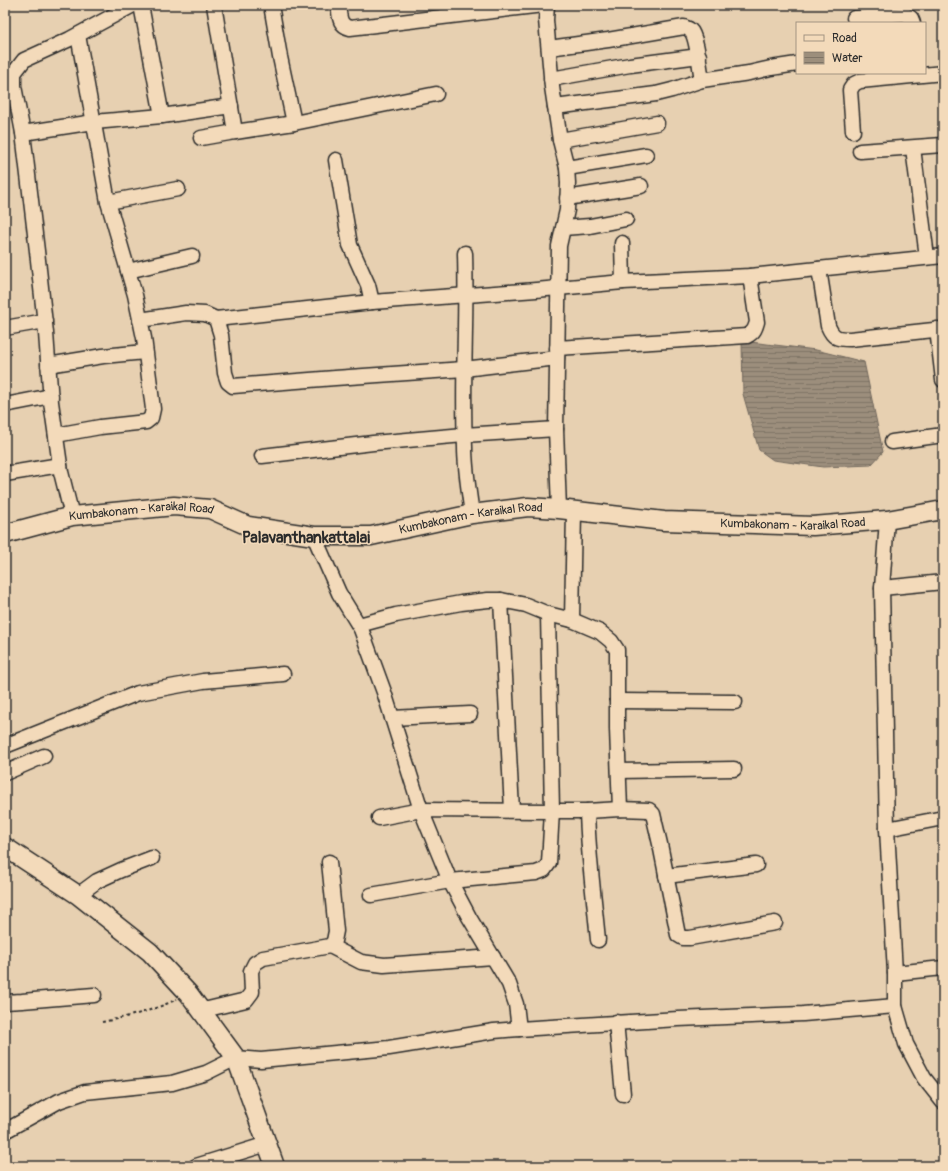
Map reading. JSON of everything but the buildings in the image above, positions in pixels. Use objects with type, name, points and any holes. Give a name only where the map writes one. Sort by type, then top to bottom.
[{"type":"main road","name":"Kumbakonam - Karaikal Road","points":[[5,534],[72,516],[174,506],[210,509],[248,526],[314,536],[370,536],[472,514],[528,507],[664,521],[813,526],[887,520],[943,510]]},
{"type":"main road","points":[[5,847],[78,895],[150,952],[189,994],[236,1058],[276,1166]]},
{"type":"street","points":[[72,516],[60,465],[56,435],[48,365],[45,321],[23,133],[14,86],[14,73],[24,60],[78,35],[133,5]]},
{"type":"street","points":[[141,5],[162,116]]},
{"type":"street","points":[[214,5],[235,132]]},
{"type":"street","points":[[271,5],[294,123]]},
{"type":"street","points":[[338,5],[341,22],[350,28],[543,5]]},
{"type":"street","points":[[547,5],[546,20],[551,79],[560,140],[567,168],[568,183],[567,210],[559,246],[556,428],[566,510],[572,620]]},
{"type":"street","points":[[854,18],[905,14],[911,18],[913,22]]},
{"type":"street","points":[[549,48],[684,27],[690,30],[694,36],[702,80]]},
{"type":"street","points":[[56,435],[100,427],[146,422],[151,418],[153,409],[135,295],[108,202],[78,35]]},
{"type":"street","points":[[551,79],[630,65],[698,56]]},
{"type":"street","points":[[555,107],[656,94],[702,80],[796,64]]},
{"type":"street","points":[[926,74],[943,73]]},
{"type":"street","points":[[853,131],[850,90],[854,84],[860,81],[919,74]]},
{"type":"street","points":[[201,138],[294,123],[436,94]]},
{"type":"street","points":[[23,133],[94,122],[162,116],[231,106]]},
{"type":"street","points":[[560,140],[657,124]]},
{"type":"street","points":[[860,152],[943,145]]},
{"type":"street","points":[[913,148],[927,257]]},
{"type":"street","points":[[567,168],[646,155]]},
{"type":"street","points":[[336,160],[350,245],[368,284],[372,302]]},
{"type":"street","points":[[567,198],[641,186]]},
{"type":"street","points":[[108,202],[178,189]]},
{"type":"street","points":[[563,228],[590,226],[626,219]]},
{"type":"street","points":[[622,243],[623,282]]},
{"type":"street","points":[[465,253],[466,295],[464,435],[472,514]]},
{"type":"street","points":[[128,272],[192,256]]},
{"type":"street","points":[[140,320],[186,313],[205,314],[216,320],[372,302],[623,282],[750,276],[943,256]]},
{"type":"street","points":[[819,269],[828,326],[832,335],[840,339],[850,339],[940,329],[943,380]]},
{"type":"street","points":[[216,320],[221,335],[225,373],[228,382],[233,386],[464,369],[557,353],[747,336],[753,333],[756,322],[750,276]]},
{"type":"street","points":[[5,328],[45,321]]},
{"type":"street","points":[[48,365],[103,356],[145,352]]},
{"type":"street","points":[[5,405],[51,396]]},
{"type":"street","points":[[262,456],[373,443],[556,428]]},
{"type":"street","points":[[892,442],[943,435]]},
{"type":"street","points":[[5,474],[60,465]]},
{"type":"street","points":[[887,520],[882,588],[888,829],[895,973],[895,1006],[906,1044],[924,1078],[943,1102]]},
{"type":"street","points":[[314,536],[339,593],[361,629],[384,692],[421,810],[450,882],[509,984],[516,1004],[519,1029]]},
{"type":"street","points":[[882,588],[943,582]]},
{"type":"street","points":[[358,625],[396,614],[461,603],[501,600],[526,605],[548,614],[572,620],[600,632],[611,641],[617,650],[620,809]]},
{"type":"street","points":[[501,600],[512,810]]},
{"type":"street","points":[[371,895],[450,882],[536,873],[544,870],[549,863],[552,811],[548,614]]},
{"type":"street","points":[[5,746],[138,693],[203,681],[283,674]]},
{"type":"street","points":[[617,700],[735,702]]},
{"type":"street","points":[[392,718],[470,714]]},
{"type":"street","points":[[5,773],[44,756]]},
{"type":"street","points":[[619,771],[734,769]]},
{"type":"street","points":[[379,818],[421,810],[649,810],[653,814],[660,844],[678,935],[683,938],[690,938],[775,923]]},
{"type":"street","points":[[587,811],[587,828],[598,940]]},
{"type":"street","points":[[888,829],[943,818]]},
{"type":"street","points":[[78,895],[98,881],[152,858]]},
{"type":"street","points":[[329,862],[336,932],[334,941],[330,946]]},
{"type":"street","points":[[666,876],[756,865]]},
{"type":"street","points":[[200,1009],[208,1009],[246,1000],[252,992],[251,972],[255,963],[263,958],[330,946],[362,962],[384,965],[493,957]]},
{"type":"street","points":[[895,973],[943,968]]},
{"type":"street","points":[[5,1002],[94,995]]},
{"type":"street","points":[[5,1131],[59,1101],[85,1092],[172,1082],[206,1073],[236,1058],[261,1060],[389,1048],[494,1031],[519,1029],[616,1022],[803,1014],[895,1006]]},
{"type":"street","points":[[616,1022],[623,1094]]},
{"type":"street","points":[[196,1166],[267,1144]]},
{"type":"path","points":[[102,1022],[134,1015],[169,1003],[189,994]]},
{"type":"water","points":[[742,341],[816,350],[864,362],[883,452],[871,465],[823,467],[773,460],[759,450],[743,394]]},
{"type":"district","name":"Palavanthankattalai","points":[[306,538]]}]
